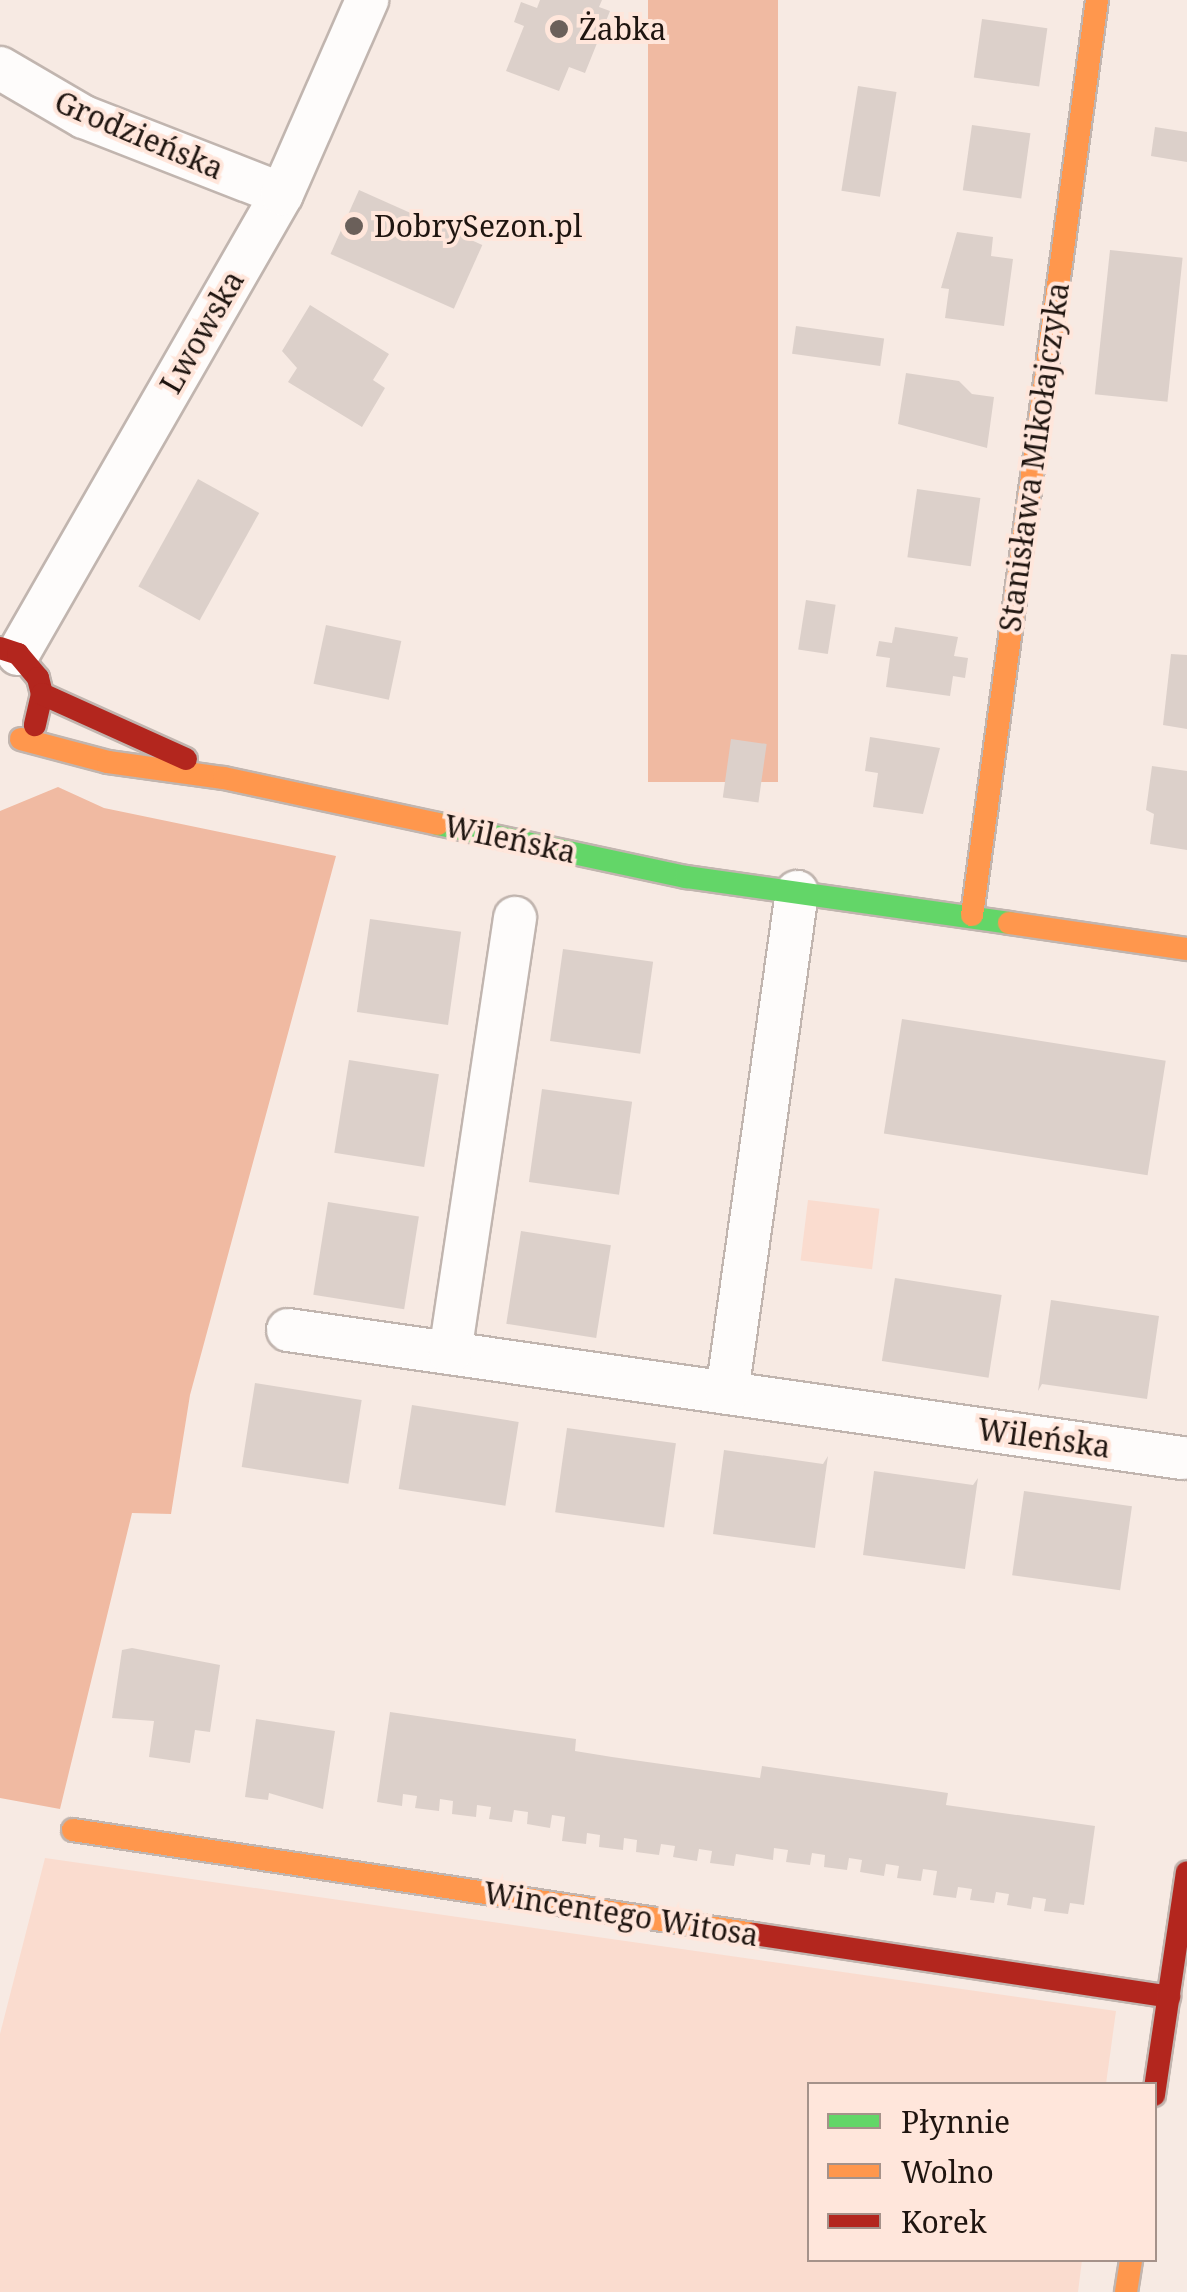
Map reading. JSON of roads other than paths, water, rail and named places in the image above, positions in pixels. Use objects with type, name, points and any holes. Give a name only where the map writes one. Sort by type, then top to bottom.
[{"type":"street","name":"Lwowska","points":[[9,651],[282,194],[367,0]]},
{"type":"street","name":"Stanisława Mikołajczyka","points":[[972,915],[1096,0]]},
{"type":"street","name":"Grodzieńska","points":[[0,68],[84,117],[282,194]]},
{"type":"street","points":[[9,651],[42,694],[34,727],[11,744]]},
{"type":"street","name":"Wileńska","points":[[42,694],[224,778]]},
{"type":"street","name":"Wileńska","points":[[11,744],[224,778],[686,877],[972,915],[1187,950]]},
{"type":"street","points":[[728,1393],[797,892]]},
{"type":"street","points":[[450,1353],[515,918]]},
{"type":"street","name":"Wileńska","points":[[288,1330],[1182,1458]]},
{"type":"street","name":"Wincentego Witosa","points":[[73,1830],[1176,1973]]},
{"type":"street","points":[[1156,2082],[1176,1973],[1187,1872]]},
{"type":"street","points":[[1126,2292],[1131,2262]]},
{"type":"place","name":"Żabka","points":[[559,29]]},
{"type":"place","name":"DobrySezon.pl","points":[[354,226]]}]
